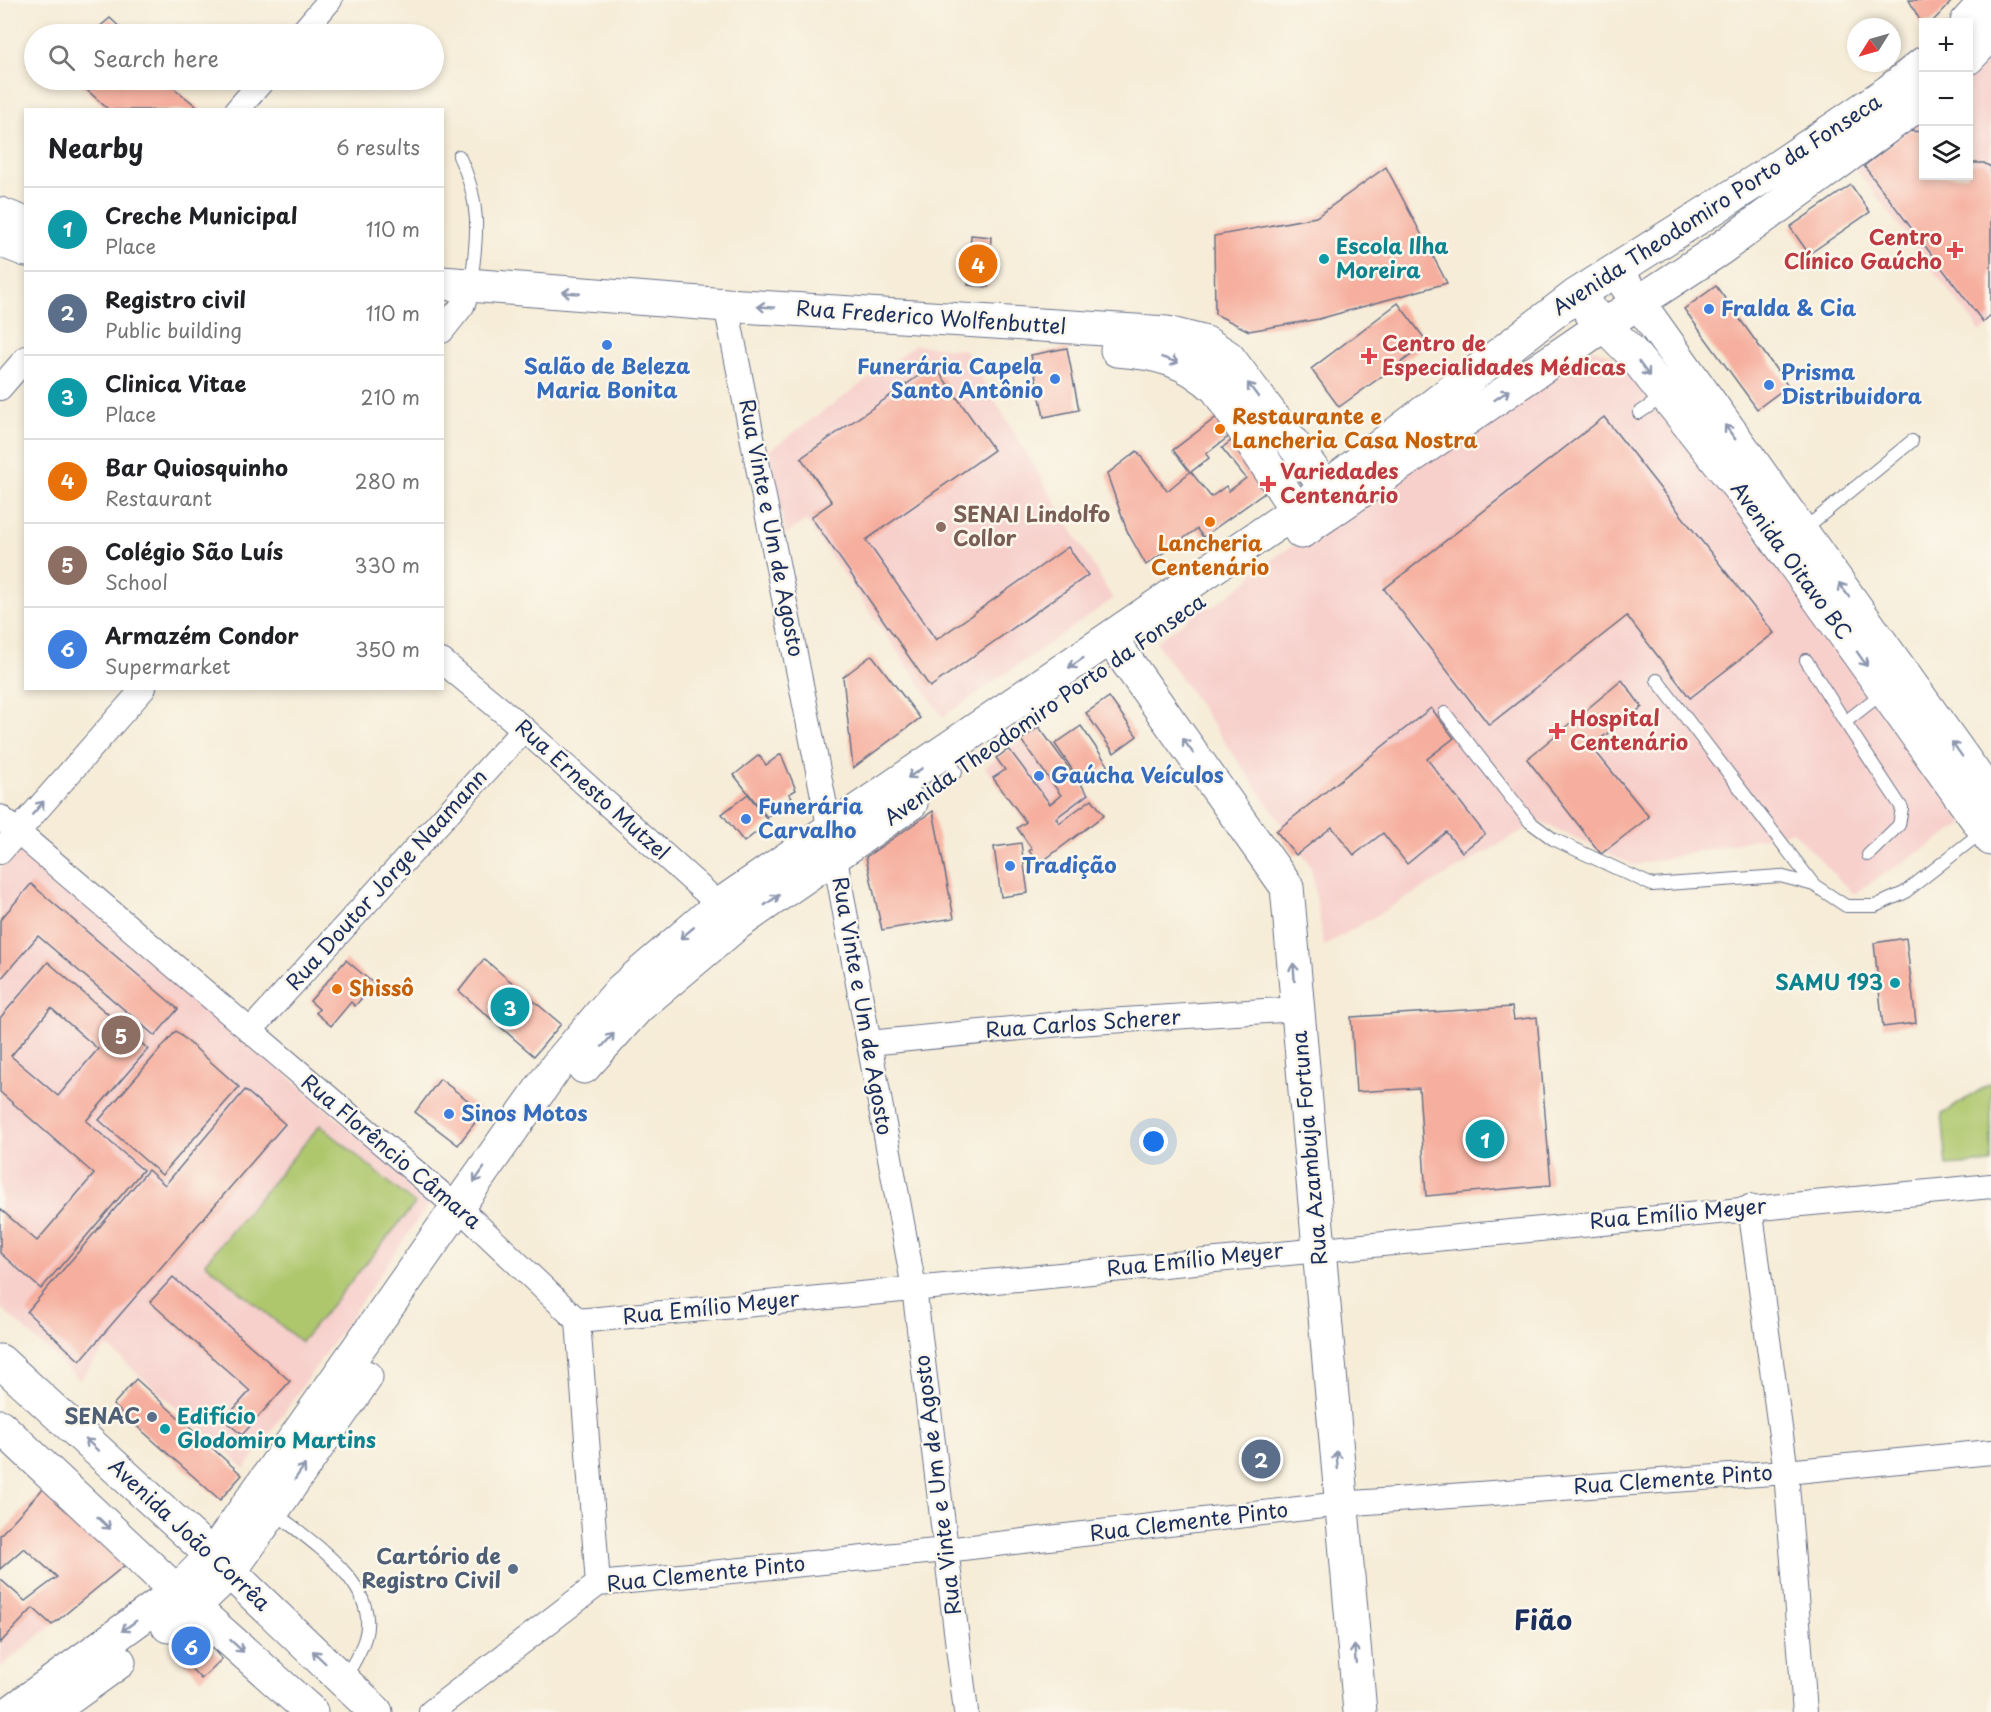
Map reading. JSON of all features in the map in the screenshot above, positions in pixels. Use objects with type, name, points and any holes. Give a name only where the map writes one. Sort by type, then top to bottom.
[{"type":"main road","name":"Avenida Theodomiro Porto da Fonseca","points":[[222,1564],[621,990],[1303,519],[1463,402],[1575,296],[1615,268],[1769,173],[1835,127],[1917,88]]},
{"type":"main road","name":"Avenida Theodomiro Porto da Fonseca","points":[[1463,402],[1604,325],[1720,249],[1854,154],[1917,88]]},
{"type":"main road","points":[[1835,127],[1854,154]]},
{"type":"main road","points":[[1769,173],[1789,200]]},
{"type":"main road","points":[[0,214],[24,223]]},
{"type":"main road","points":[[0,240],[24,249]]},
{"type":"main road","name":"Avenida Oitavo BC","points":[[1615,268],[1792,539],[1895,684],[1988,832]]},
{"type":"main road","name":"Avenida Oitavo BC","points":[[1575,296],[1633,354],[1652,404],[1792,539]]},
{"type":"main road","name":"Rua Frederico Wolfenbuttel","points":[[452,302],[729,315],[977,331],[1167,333],[1206,343],[1228,357],[1333,497]]},
{"type":"main road","name":"Rua Frederico Wolfenbuttel","points":[[977,331],[1140,352],[1170,358],[1197,371],[1217,390],[1303,519]]},
{"type":"main road","name":"Rua Azambuja Fortuna","points":[[1118,647],[1287,886],[1360,1712]]},
{"type":"main road","name":"Avenida Oitavo BC","points":[[1895,684],[1991,796]]},
{"type":"main road","name":"Avenida João Corrêa","points":[[0,1361],[222,1564],[376,1712]]},
{"type":"main road","name":"Avenida Theodomiro Porto da Fonseca","points":[[50,1712],[185,1599],[273,1511],[322,1420]]},
{"type":"main road","points":[[0,1425],[185,1599],[311,1712]]},
{"type":"main road","name":"Avenida Theodomiro Porto da Fonseca","points":[[11,1712],[185,1599]]},
{"type":"street","points":[[310,24],[330,0]]},
{"type":"street","points":[[239,108],[254,90]]},
{"type":"street","name":"Rua Vinte e Um de Agosto","points":[[729,315],[832,843],[914,1288],[966,1712]]},
{"type":"street","points":[[0,388],[24,360]]},
{"type":"street","name":"Rua Ernesto Mutzel","points":[[444,663],[524,729],[730,914]]},
{"type":"street","points":[[0,852],[9,824],[142,690]]},
{"type":"street","name":"Rua Doutor Jorge Naamann","points":[[250,1031],[524,729]]},
{"type":"street","name":"Rua Florêncio Câmara","points":[[9,824],[465,1214],[578,1321]]},
{"type":"street","name":"Rua Carlos Scherer","points":[[869,1043],[1061,1024],[1297,1009]]},
{"type":"street","name":"Rua Emílio Meyer","points":[[578,1321],[1320,1248],[1991,1186]]},
{"type":"street","points":[[1750,1207],[1786,1472],[1804,1712]]},
{"type":"street","points":[[578,1321],[598,1584]]},
{"type":"street","name":"Rua Clemente Pinto","points":[[431,1712],[598,1584],[946,1550],[1340,1504],[1786,1472],[1991,1452]]},
{"type":"lane","points":[[452,302],[475,249],[476,206],[472,182],[459,156]]},
{"type":"lane","points":[[1792,539],[1912,441]]},
{"type":"lane","points":[[1806,660],[1902,808],[1899,825],[1868,855]]},
{"type":"lane","points":[[1657,680],[1814,885]]},
{"type":"lane","points":[[1845,722],[1895,684]]},
{"type":"lane","points":[[1445,713],[1530,822],[1563,844],[1652,885],[1780,876],[1814,885],[1846,906],[1875,906],[1904,893],[1988,832]]},
{"type":"lane","points":[[273,1511],[351,1576],[368,1613],[365,1639],[344,1681]]},
{"type":"shaded area","name":"Centro Clínico Gaúcho","points":[[1991,50],[1991,324],[1981,332],[1851,163],[1919,115],[1919,180],[1973,180],[1973,70]]},
{"type":"shaded area","name":"SENAI Lindolfo Collor","points":[[915,345],[965,350],[1113,599],[943,717],[806,520],[786,535],[768,451]]},
{"type":"shaded area","name":"Hospital Centenário","points":[[1592,348],[1631,363],[1964,824],[1853,894],[1793,831],[1634,865],[1539,821],[1324,946],[1311,867],[1156,642],[1205,607],[1214,606],[1251,578],[1253,572]]},
{"type":"shaded area","points":[[1039,727],[1104,815],[1039,864],[1029,851],[1032,848],[1017,828],[1025,821],[985,767]]},
{"type":"shaded area","points":[[23,843],[431,1201],[245,1469],[107,1346],[80,1380],[0,1307],[0,869]]},
{"type":"shaded area","points":[[0,1579],[52,1625],[0,1668]]},
{"type":"green space","points":[[1991,1083],[1991,1163],[1947,1166],[1942,1114]]},
{"type":"green space","points":[[320,1125],[415,1204],[301,1342],[205,1263]]},
{"type":"building","points":[[1909,0],[1953,0],[1936,18],[1919,19]]},
{"type":"building","points":[[110,18],[116,24],[103,24]]},
{"type":"building","points":[[87,90],[176,90],[199,108],[107,108]]},
{"type":"building","name":"Centro Clínico Gaúcho","points":[[1909,131],[1919,132],[1919,180],[1973,180],[1973,163],[1984,163],[1991,167],[1991,315],[1983,322],[1864,166]]},
{"type":"building","name":"Escola Ilha Moreira","points":[[1386,167],[1447,283],[1319,319],[1249,331],[1215,314],[1214,236],[1316,217]]},
{"type":"building","points":[[1851,185],[1870,212],[1809,254],[1790,227]]},
{"type":"building","points":[[971,235],[991,237],[988,287],[968,285]]},
{"type":"building","points":[[1716,286],[1788,386],[1757,409],[1684,309]]},
{"type":"building","name":"Centro de Especialidades Médicas","points":[[1398,303],[1428,343],[1339,407],[1311,369]]},
{"type":"building","points":[[1067,348],[1079,410],[1044,417],[1031,355]]},
{"type":"building","points":[[934,365],[994,450],[866,540],[936,640],[1068,547],[1088,575],[930,687],[811,517],[832,502],[801,458]]},
{"type":"building","points":[[1222,413],[1236,431],[1206,454],[1209,458],[1191,472],[1211,497],[1226,486],[1229,491],[1246,478],[1222,448],[1239,434],[1277,484],[1203,537],[1197,529],[1146,565],[1127,531],[1107,474],[1137,451],[1167,491],[1190,472],[1173,450]]},
{"type":"building","points":[[1604,417],[1774,633],[1690,698],[1627,616],[1489,725],[1384,589]]},
{"type":"building","points":[[872,655],[920,718],[853,768],[843,677]]},
{"type":"building","points":[[1622,680],[1642,707],[1591,746],[1649,817],[1601,854],[1527,759]]},
{"type":"building","points":[[1109,697],[1137,736],[1114,753],[1086,713]]},
{"type":"building","points":[[1431,708],[1454,738],[1427,759],[1485,834],[1462,852],[1446,832],[1407,864],[1383,833],[1354,855],[1332,827],[1296,855],[1276,831]]},
{"type":"building","points":[[1081,726],[1108,765],[1082,784],[1055,744]]},
{"type":"building","points":[[1039,727],[1088,794],[1056,818],[1059,823],[1092,799],[1104,815],[1039,864],[1029,851],[1032,849],[1017,828],[1026,822],[993,778],[1005,770],[996,758],[1009,749],[1050,804],[1061,795],[1021,740]]},
{"type":"building","points":[[781,754],[796,790],[789,794],[792,798],[767,817],[734,775],[759,755],[766,765]]},
{"type":"building","points":[[748,794],[769,822],[744,842],[722,814]]},
{"type":"building","points":[[933,811],[954,918],[882,930],[866,857]]},
{"type":"building","points":[[1021,843],[1028,893],[1001,897],[994,847]]},
{"type":"building","points":[[31,884],[178,1009],[155,1036],[38,936],[0,980],[0,920]]},
{"type":"building","name":"SAMU 193","points":[[1906,938],[1916,1023],[1883,1027],[1874,943]]},
{"type":"building","points":[[484,959],[561,1024],[534,1056],[459,991]]},
{"type":"building","points":[[346,960],[374,984],[355,1006],[351,1002],[331,1026],[316,1013],[319,1009],[310,1001]]},
{"type":"building","points":[[48,962],[148,1049],[86,1121],[143,1170],[41,1289],[0,1253],[0,1209],[37,1241],[94,1174],[0,1092],[0,1018]],"holes":[[[51,1008],[98,1049],[58,1096],[11,1056]]]},
{"type":"building","points":[[1512,1007],[1514,1020],[1537,1017],[1551,1185],[1426,1196],[1419,1088],[1356,1092],[1351,1017]]},
{"type":"building","points":[[176,1031],[239,1087],[162,1175],[99,1120]]},
{"type":"building","points":[[440,1079],[483,1112],[458,1145],[415,1112]]},
{"type":"building","points":[[245,1090],[285,1124],[80,1361],[27,1312],[148,1170],[165,1185]]},
{"type":"building","points":[[173,1277],[290,1381],[242,1435],[224,1420],[250,1391],[150,1302]]},
{"type":"building","name":"Edifício Glodomiro Martins","points":[[136,1379],[242,1475],[220,1500],[113,1405]]},
{"type":"building","points":[[51,1480],[136,1556],[52,1625],[33,1608],[0,1643],[0,1579],[25,1601],[57,1577],[24,1548],[0,1569],[0,1535]]},
{"type":"building","points":[[195,1630],[222,1659],[201,1679],[174,1650]]},
{"type":"place","name":"Centro Clínico Gaúcho","points":[[1955,250]]},
{"type":"place","name":"Escola Ilha Moreira","points":[[1324,259]]},
{"type":"place","name":"Bar Quiosquinho","points":[[978,264]]},
{"type":"place","name":"Fralda & Cia","points":[[1709,309]]},
{"type":"place","name":"Salão de Beleza Maria Bonita","points":[[607,345]]},
{"type":"place","name":"Centro de Especialidades Médicas","points":[[1369,356]]},
{"type":"place","name":"Funerária Capela Santo Antônio","points":[[1055,379]]},
{"type":"place","name":"Prisma Distribuidora","points":[[1769,385]]},
{"type":"place","name":"Restaurante e Lancheria Casa Nostra","points":[[1220,429]]},
{"type":"place","name":"Variedades Centenário","points":[[1268,484]]},
{"type":"place","name":"Lancheria Centenário","points":[[1210,522]]},
{"type":"place","name":"SENAI Lindolfo Collor","points":[[941,527]]},
{"type":"place","name":"Hospital Centenário","points":[[1557,731]]},
{"type":"place","name":"Gaúcha Veículos","points":[[1039,776]]},
{"type":"place","name":"Funerária Carvalho","points":[[746,819]]},
{"type":"place","name":"Tradição","points":[[1010,866]]},
{"type":"place","name":"SAMU 193","points":[[1895,983]]},
{"type":"place","name":"Shissô","points":[[337,989]]},
{"type":"place","name":"Clinica Vitae","points":[[510,1007]]},
{"type":"place","name":"Colégio São Luís","points":[[121,1035]]},
{"type":"place","name":"Sinos Motos","points":[[449,1114]]},
{"type":"place","name":"Creche Municipal","points":[[1485,1139]]},
{"type":"place","name":"SENAC","points":[[152,1417]]},
{"type":"place","name":"Edifício Glodomiro Martins","points":[[165,1429]]},
{"type":"place","name":"Registro civil","points":[[1261,1459]]},
{"type":"place","name":"Cartório de Registro Civil","points":[[513,1569]]},
{"type":"place","name":"Armazém Condor","points":[[191,1646]]},
{"type":"district","name":"Fião","points":[[1543,1621]]}]
